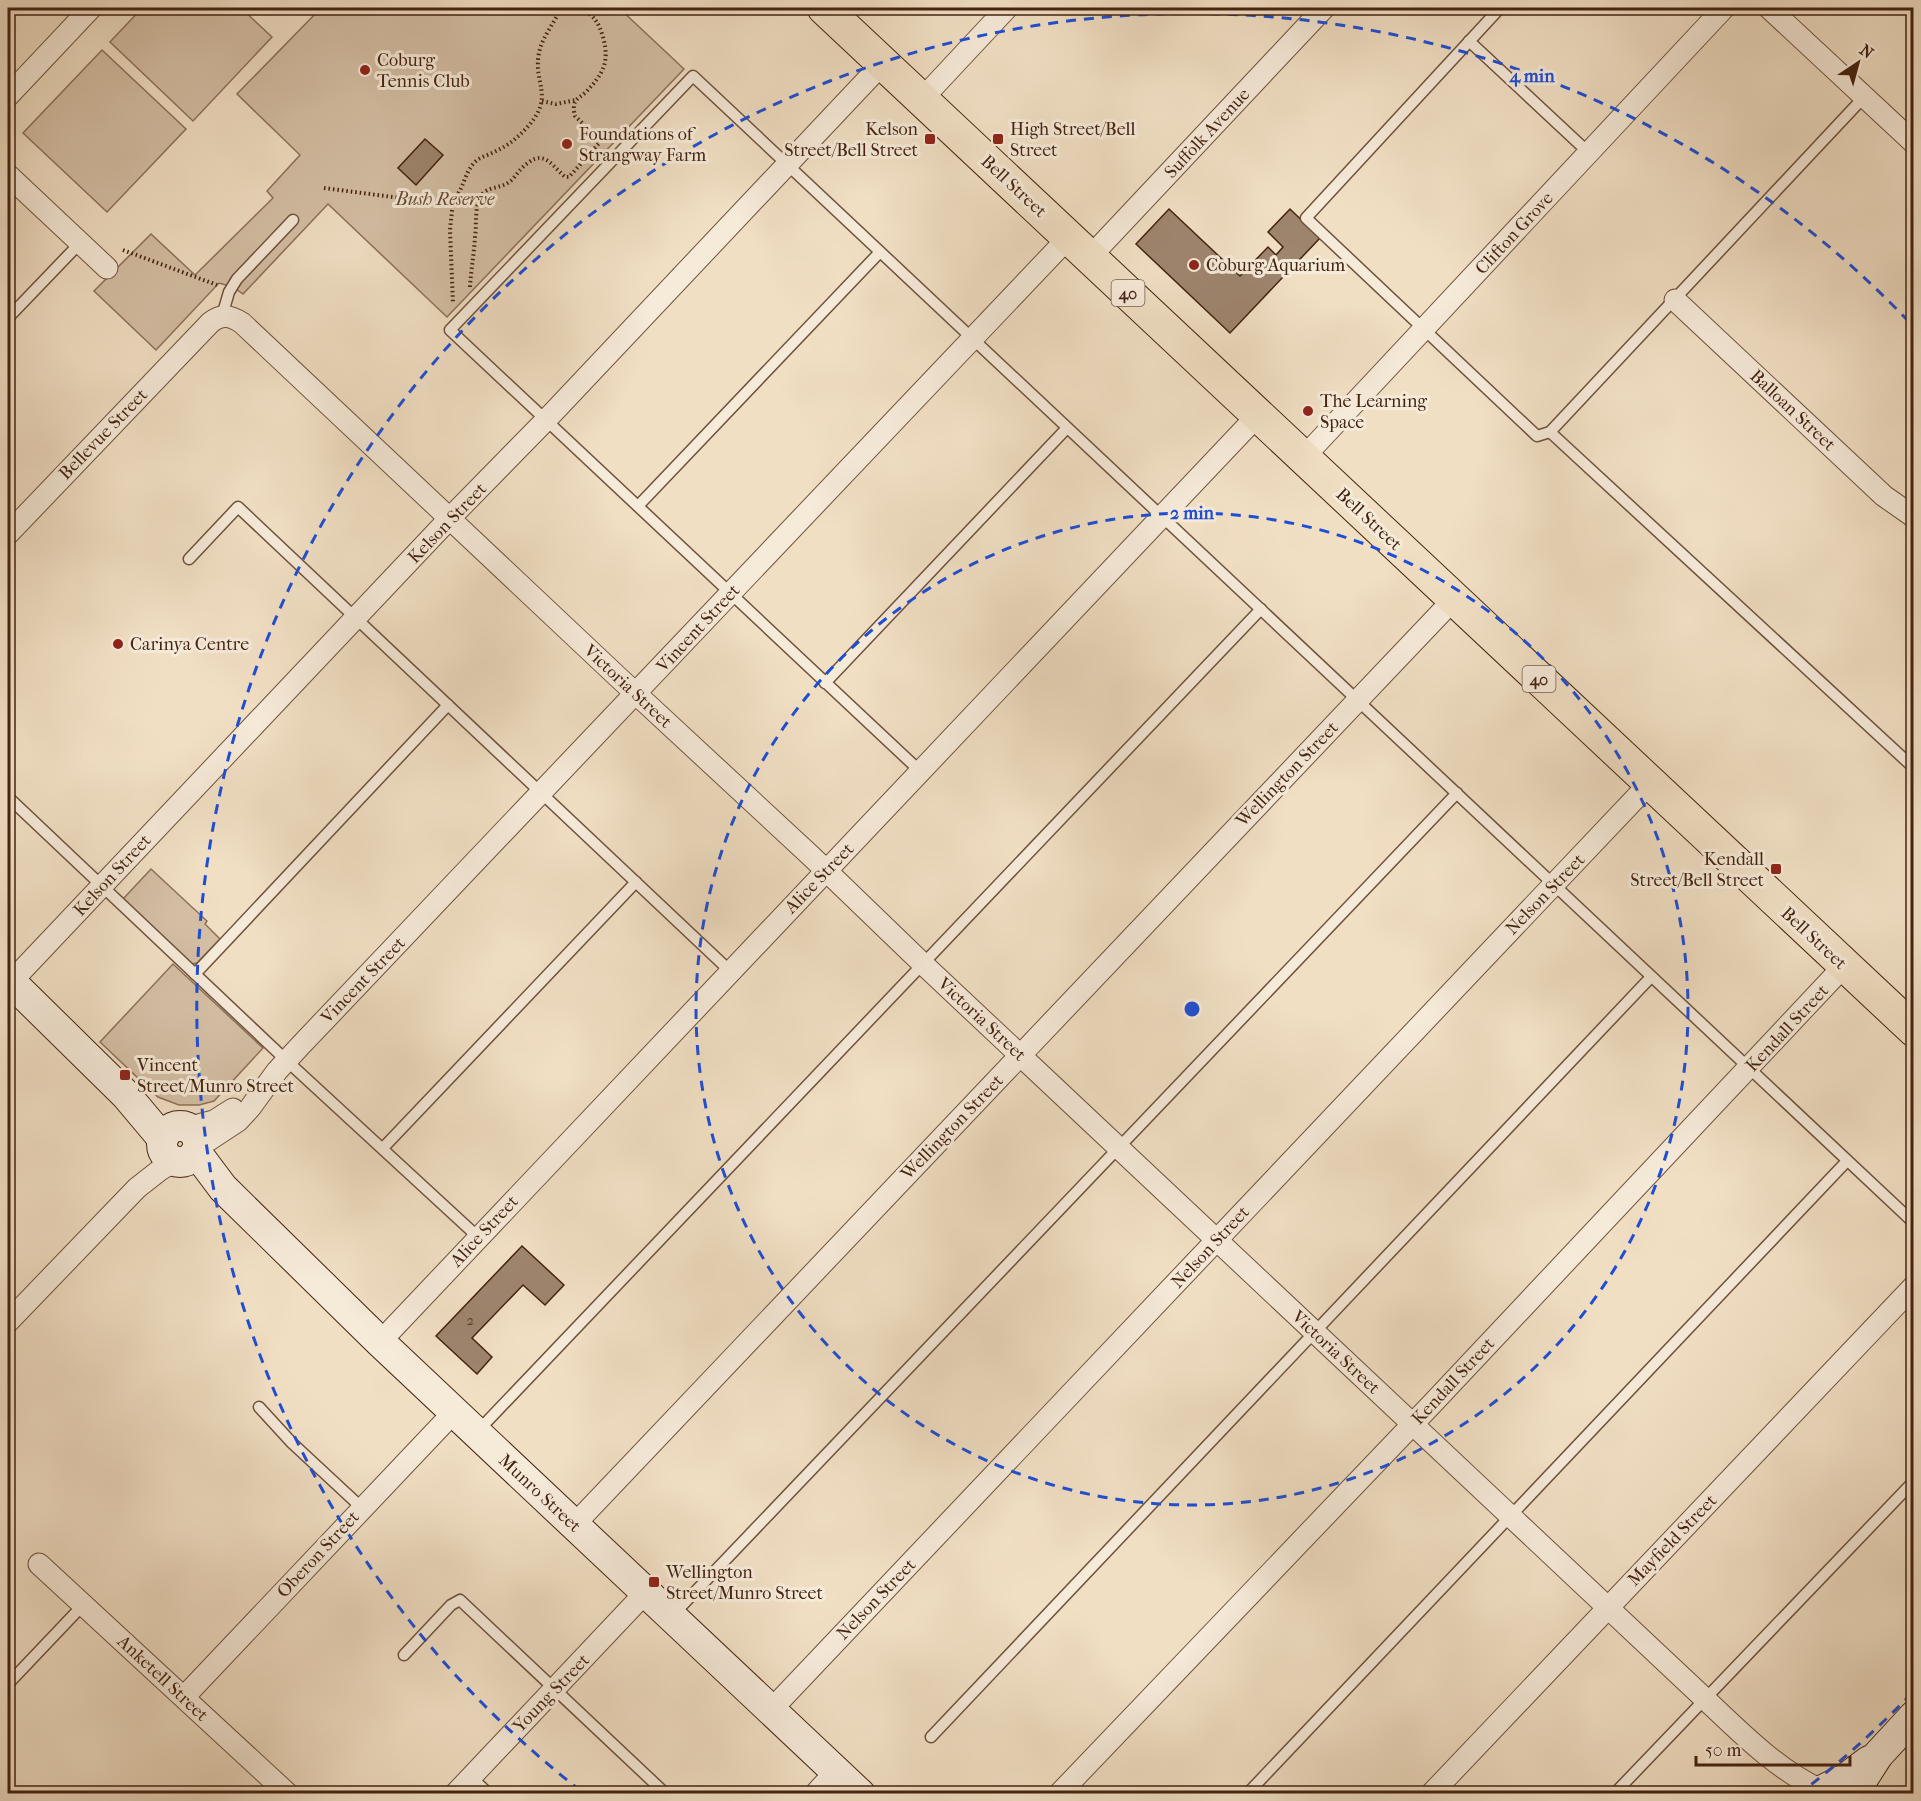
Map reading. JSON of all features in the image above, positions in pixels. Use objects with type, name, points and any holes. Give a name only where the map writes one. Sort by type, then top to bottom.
[{"type":"highway","name":"Bell Street","points":[[824,8],[1844,966],[1908,1015]]},
{"type":"street","points":[[8,96],[91,8]]},
{"type":"street","points":[[922,99],[1007,8]]},
{"type":"street","name":"Suffolk Avenue","points":[[1080,247],[1324,8]]},
{"type":"street","name":"Clifton Grove","points":[[1303,458],[1724,8]]},
{"type":"street","points":[[1769,8],[1914,143]]},
{"type":"street","name":"Kelson Street","points":[[9,980],[103,886],[883,63]]},
{"type":"street","points":[[8,175],[107,268]]},
{"type":"street","name":"Vincent Street","points":[[8,1322],[137,1188],[160,1170],[180,1145],[238,1121],[282,1066],[972,339],[1080,247]]},
{"type":"street","name":"Balloan Street","points":[[1675,300],[1884,496],[1914,517]]},
{"type":"street","name":"Bellevue Street","points":[[8,534],[199,333],[222,316]]},
{"type":"street","name":"Victoria Street","points":[[222,316],[242,322],[1704,1698],[1759,1749],[1817,1792]]},
{"type":"street","name":"Alice Street","points":[[380,1342],[1258,415]]},
{"type":"street","name":"Wellington Street","points":[[575,1524],[1454,599]]},
{"type":"street","name":"Nelson Street","points":[[771,1710],[1650,783]]},
{"type":"street","name":"Kendall Street","points":[[1059,1794],[1413,1424],[1844,966]]},
{"type":"street","name":"Munro Street","points":[[9,980],[380,1342],[860,1794]]},
{"type":"street","name":"Mayfield Street","points":[[1431,1794],[1914,1286]]},
{"type":"street","name":"Oberon Street","points":[[184,1697],[454,1412]]},
{"type":"street","name":"Anketell Street","points":[[39,1564],[288,1794]]},
{"type":"street","name":"Young Street","points":[[455,1794],[646,1592]]},
{"type":"street","points":[[1853,1794],[1878,1755],[1914,1716]]},
{"type":"street","name":"Victoria Street","points":[[1759,1749],[1817,1792]]},
{"type":"street","points":[[1817,1792],[1845,1779],[1878,1755]]},
{"type":"street","points":[[815,1794],[836,1771]]},
{"type":"lane","points":[[1500,8],[1306,218],[1537,436],[1550,432],[1864,97]]},
{"type":"lane","points":[[1469,41],[1589,153]]},
{"type":"lane","points":[[921,772],[450,330],[693,76],[1914,1223]]},
{"type":"lane","points":[[222,316],[228,292],[234,283],[293,220]]},
{"type":"lane","points":[[8,318],[80,243]]},
{"type":"lane","points":[[638,506],[880,252]]},
{"type":"lane","points":[[825,683],[1067,428]]},
{"type":"lane","points":[[1550,432],[1914,768]]},
{"type":"lane","points":[[189,559],[238,507],[730,971]]},
{"type":"lane","points":[[476,1433],[1261,609]]},
{"type":"lane","points":[[195,974],[448,705]]},
{"type":"lane","points":[[672,1616],[1457,793]]},
{"type":"lane","points":[[8,797],[195,974],[282,1066],[383,1148],[478,1237]]},
{"type":"lane","points":[[383,1148],[636,882]]},
{"type":"lane","points":[[931,1737],[1651,977]]},
{"type":"lane","points":[[1247,1794],[1847,1161]]},
{"type":"lane","points":[[259,1407],[292,1443],[362,1508]]},
{"type":"lane","points":[[1614,1794],[1914,1481]]},
{"type":"lane","points":[[404,1655],[451,1605],[460,1600],[666,1794]]},
{"type":"lane","points":[[8,1684],[83,1605]]},
{"type":"lane","points":[[471,1777],[489,1794]]},
{"type":"lane","points":[[641,1787],[649,1778]]},
{"type":"path","points":[[324,188],[446,204],[453,201],[460,192],[469,168],[476,160],[508,145],[530,124],[542,105],[538,55],[561,8]]},
{"type":"path","points":[[468,312],[476,215],[482,195],[490,188],[510,182],[534,158],[544,158],[565,177],[569,177],[601,141],[574,116],[576,100],[596,80],[607,58],[598,22],[582,8]]},
{"type":"path","points":[[542,101],[556,104],[576,100]]},
{"type":"path","points":[[453,201],[450,230],[454,326]]},
{"type":"path","points":[[123,250],[216,285],[222,281],[234,283]]},
{"type":"green space","points":[[142,8],[241,8],[272,37],[193,121],[110,42]]},
{"type":"green space","name":"Bush Reserve","points":[[321,8],[619,8],[684,69],[447,317],[328,204],[243,294],[233,287],[219,283],[156,350],[94,291],[151,234],[195,275],[273,198],[267,191],[300,155],[237,94]]},
{"type":"green space","points":[[102,50],[186,129],[107,212],[23,133]]},
{"type":"green space","points":[[151,869],[207,921],[205,924],[220,939],[197,963],[191,964],[123,899]]},
{"type":"green space","points":[[173,964],[263,1048],[214,1101],[199,1105],[179,1105],[158,1097],[100,1042]]},
{"type":"building","points":[[425,139],[443,155],[416,185],[398,168]]},
{"type":"building","name":"Coburg Aquarium","points":[[1169,209],[1240,276],[1268,247],[1276,255],[1283,247],[1268,232],[1290,209],[1320,238],[1230,333],[1136,244]]},
{"type":"building","points":[[522,1246],[564,1285],[545,1305],[523,1285],[472,1338],[492,1357],[477,1374],[436,1336]]},
{"type":"place","name":"Coburg Tennis Club","points":[[365,70]]},
{"type":"place","name":"Kelson Street/Bell Street","points":[[930,139]]},
{"type":"place","name":"High Street/Bell Street","points":[[998,139]]},
{"type":"place","name":"Foundations of Strangway Farm","points":[[567,144]]},
{"type":"place","name":"Coburg Aquarium","points":[[1194,265]]},
{"type":"place","name":"The Learning Space","points":[[1308,411]]},
{"type":"place","name":"Carinya Centre","points":[[118,644]]},
{"type":"place","name":"Kendall Street/Bell Street","points":[[1776,869]]},
{"type":"place","name":"Vincent Street/Munro Street","points":[[125,1075]]},
{"type":"place","name":"Wellington Street/Munro Street","points":[[654,1582]]}]
